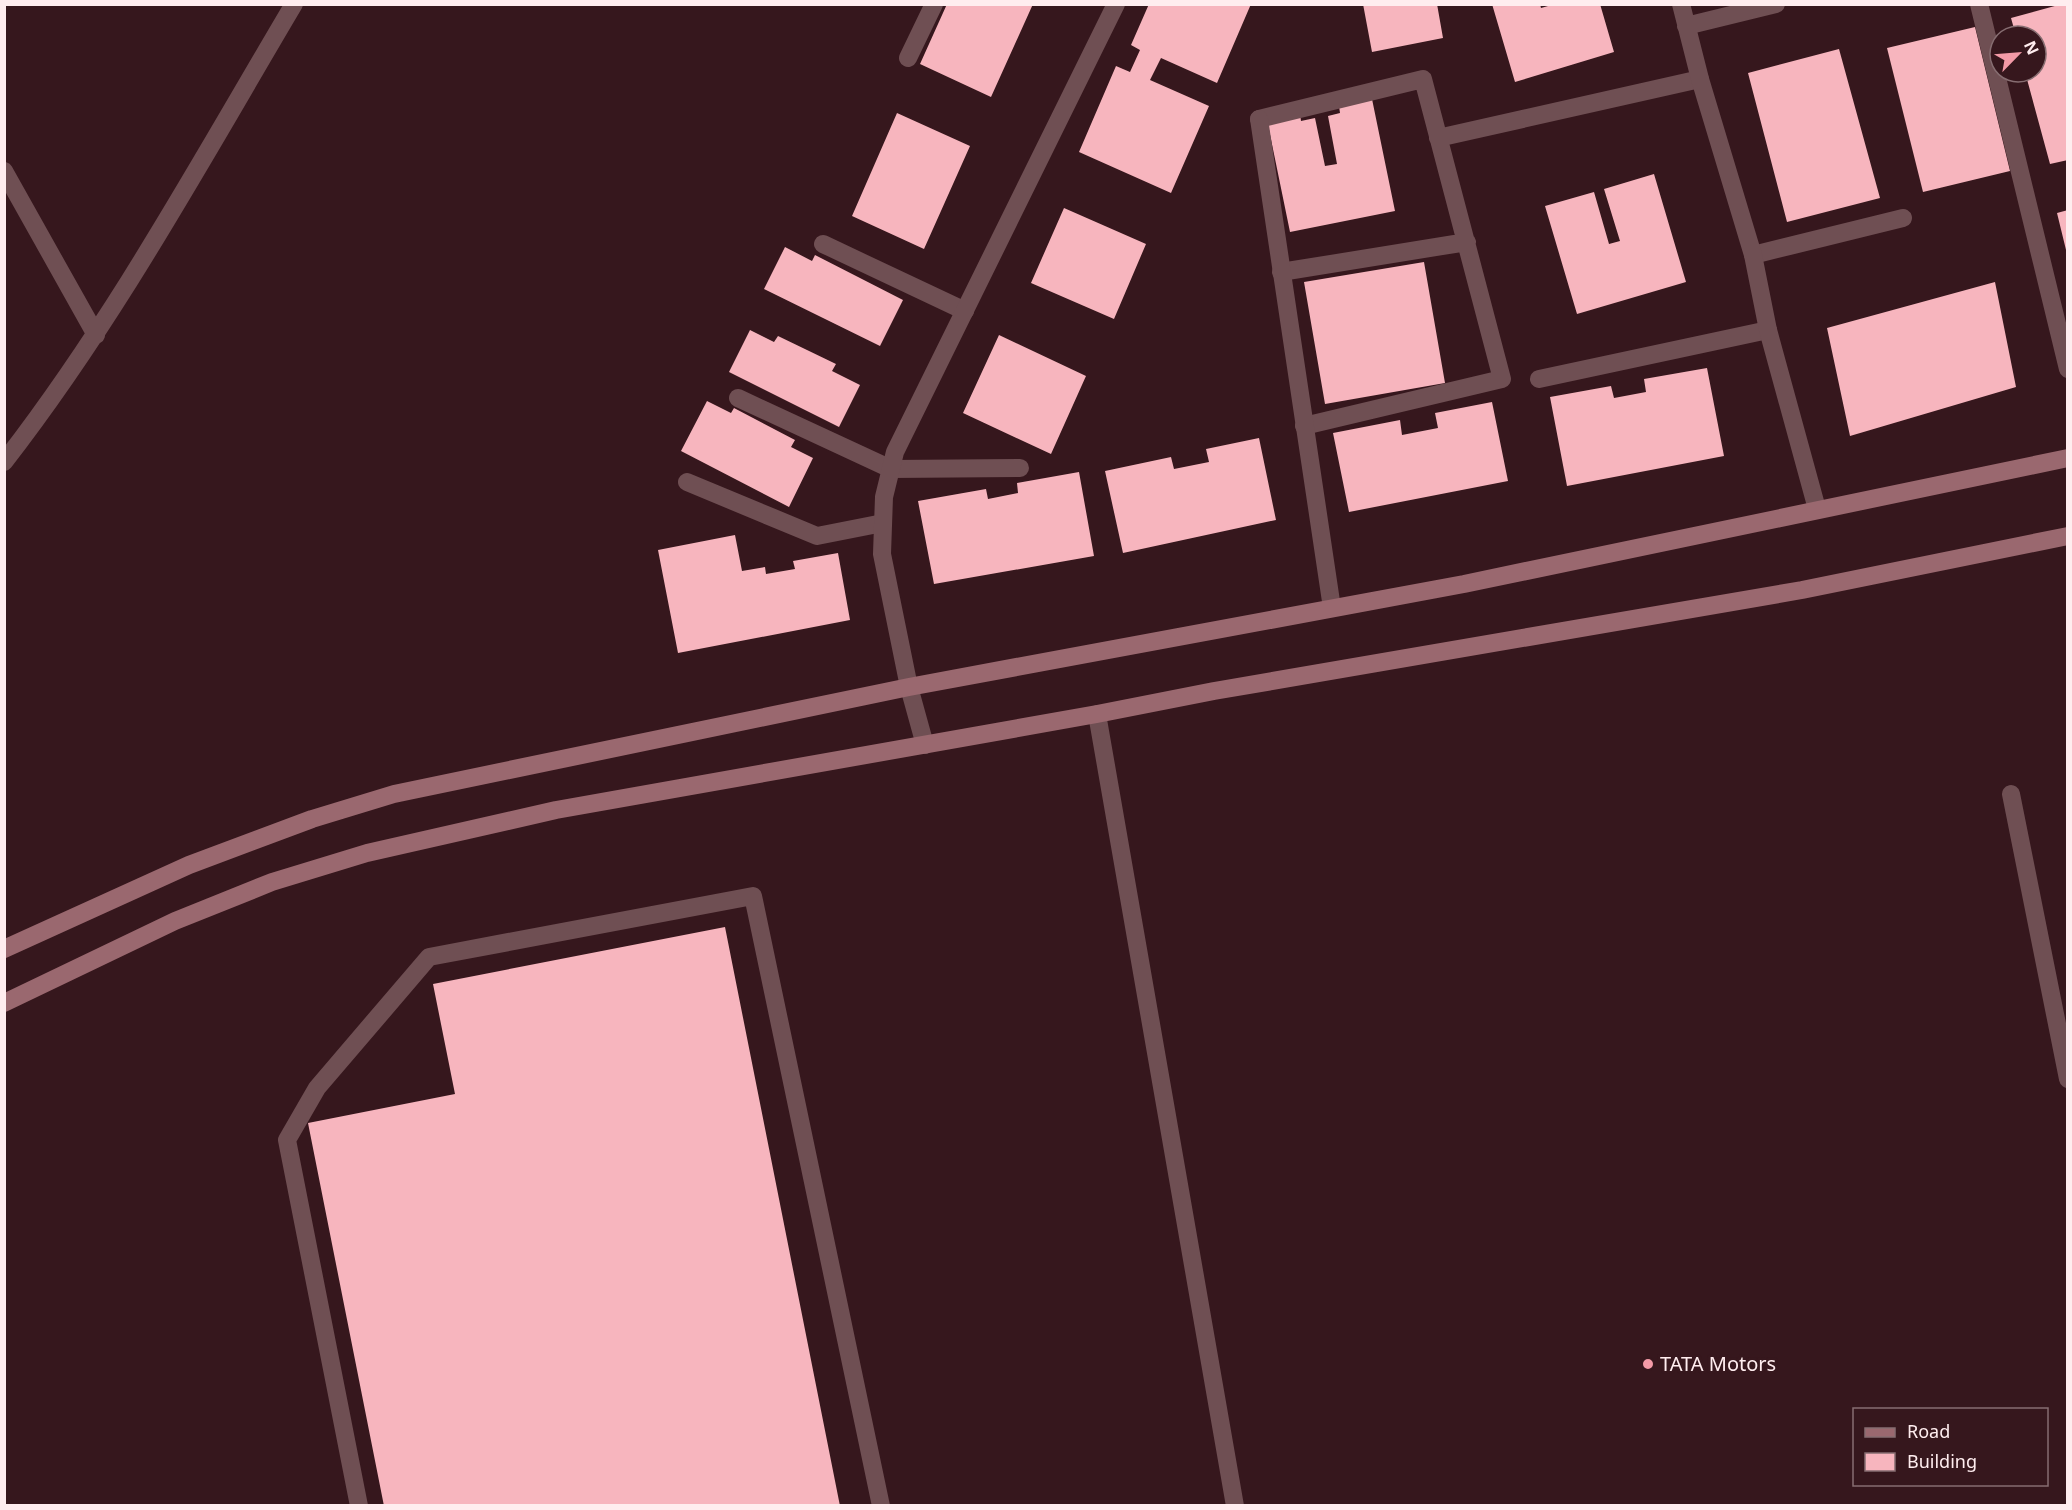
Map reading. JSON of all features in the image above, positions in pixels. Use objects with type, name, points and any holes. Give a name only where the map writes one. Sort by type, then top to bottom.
[{"type":"street","points":[[4,462],[96,335],[294,4]]},
{"type":"street","points":[[908,58],[934,4]]},
{"type":"street","points":[[925,745],[909,687],[882,554],[884,497],[891,469],[896,452],[1116,4]]},
{"type":"street","points":[[1681,4],[1700,79],[1753,255],[1768,330],[1817,509]]},
{"type":"street","points":[[1686,26],[1776,4]]},
{"type":"street","points":[[1979,4],[2067,369]]},
{"type":"street","points":[[1304,426],[1502,379],[1423,79],[1259,119],[1281,272],[1304,426],[1332,608]]},
{"type":"street","points":[[1438,138],[1700,79]]},
{"type":"street","points":[[4,171],[96,335]]},
{"type":"street","points":[[1753,255],[1903,218]]},
{"type":"street","points":[[1281,272],[1467,242]]},
{"type":"street","points":[[824,244],[965,310]]},
{"type":"street","points":[[1539,380],[1768,330]]},
{"type":"street","points":[[738,398],[891,469],[1020,468]]},
{"type":"street","points":[[4,950],[189,865],[312,819],[394,794],[909,687],[1464,584],[2067,458]]},
{"type":"street","points":[[687,482],[817,536],[883,523]]},
{"type":"street","points":[[4,1003],[175,921],[272,882],[367,853],[556,810],[1097,714],[1214,691],[1802,590],[2067,536]]},
{"type":"street","points":[[1097,714],[1235,1506]]},
{"type":"street","points":[[2011,794],[2067,1079]]},
{"type":"street","points":[[359,1506],[287,1140],[317,1088],[429,957],[753,896],[880,1506]]},
{"type":"building","points":[[947,4],[1033,4],[991,97],[920,64]]},
{"type":"building","points":[[1149,4],[1251,4],[1217,83],[1161,58],[1150,80],[1209,106],[1171,193],[1079,152],[1116,66],[1130,72],[1140,50],[1131,45]]},
{"type":"building","points":[[1363,4],[1437,4],[1443,38],[1372,52]]},
{"type":"building","points":[[1492,4],[1540,4],[1541,8],[1555,4],[1600,4],[1614,52],[1515,82]]},
{"type":"building","points":[[2068,4],[2068,160],[2050,164],[2028,84],[2048,84],[2048,24],[2013,24],[2011,18]]},
{"type":"building","points":[[1975,27],[2010,171],[1923,192],[1887,48]]},
{"type":"building","points":[[1839,49],[1880,198],[1787,222],[1748,73]]},
{"type":"building","points":[[1372,99],[1395,211],[1290,232],[1267,120],[1300,114],[1301,121],[1315,118],[1325,166],[1337,164],[1328,116],[1340,113],[1339,106]]},
{"type":"building","points":[[897,113],[970,146],[924,249],[852,216]]},
{"type":"building","points":[[1654,174],[1686,282],[1577,314],[1545,206],[1594,192],[1609,244],[1620,241],[1604,189]]},
{"type":"building","points":[[1064,208],[1146,244],[1114,319],[1031,283]]},
{"type":"building","points":[[2068,210],[2068,254],[2067,254],[2057,213]]},
{"type":"building","points":[[785,247],[812,261],[815,255],[903,300],[880,346],[764,289]]},
{"type":"building","points":[[1424,262],[1445,383],[1325,404],[1304,282]]},
{"type":"building","points":[[1995,282],[2016,387],[1850,436],[1827,328]]},
{"type":"building","points":[[750,330],[774,342],[778,336],[836,364],[832,371],[860,385],[839,427],[729,372]]},
{"type":"building","points":[[999,335],[1086,376],[1051,454],[963,413]]},
{"type":"building","points":[[1707,368],[1724,456],[1567,486],[1550,397],[1611,386],[1614,398],[1646,392],[1644,379]]},
{"type":"building","points":[[707,401],[731,413],[734,408],[795,440],[791,447],[813,458],[789,507],[681,451]]},
{"type":"building","points":[[1492,402],[1508,481],[1349,512],[1333,433],[1400,420],[1402,435],[1438,428],[1435,413]]},
{"type":"building","points":[[1259,438],[1276,520],[1123,553],[1105,471],[1171,457],[1174,469],[1209,462],[1206,449]]},
{"type":"building","points":[[1079,472],[1094,556],[934,584],[918,501],[986,489],[988,499],[1018,493],[1017,483]]},
{"type":"building","points":[[735,535],[742,571],[765,567],[766,574],[795,569],[793,561],[838,553],[850,620],[678,653],[658,550]]},
{"type":"building","points":[[725,927],[840,1506],[384,1506],[308,1123],[455,1094],[433,984]]},
{"type":"place","name":"TATA Motors","points":[[1648,1364]]}]
